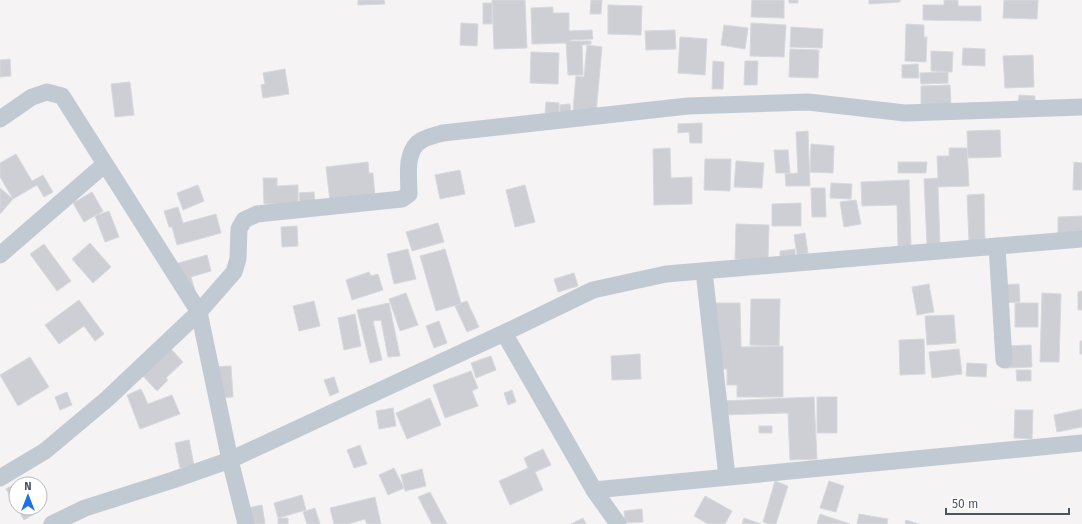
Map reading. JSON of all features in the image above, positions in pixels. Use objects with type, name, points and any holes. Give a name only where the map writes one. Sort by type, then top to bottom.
[{"type":"street","points":[[0,119],[32,97],[47,92],[62,96],[199,312],[230,460],[246,524]]},
{"type":"street","points":[[0,478],[45,451],[107,399],[199,312],[234,272],[238,259],[239,229],[244,220],[257,214],[402,199],[409,194],[409,159],[413,147],[422,140],[443,133],[688,106],[808,102],[905,113],[1082,107]]},
{"type":"street","points":[[0,254],[104,164]]},
{"type":"street","points":[[52,524],[85,508],[230,460],[593,290],[666,274],[1082,239]]},
{"type":"street","points":[[997,246],[1004,360]]},
{"type":"street","points":[[704,271],[727,477]]},
{"type":"street","points":[[504,333],[594,490],[618,524]]},
{"type":"street","points":[[594,490],[1082,444]]},
{"type":"building","points":[[358,0],[384,0],[385,4],[358,5]]},
{"type":"building","points":[[492,0],[525,0],[527,48],[494,49]]},
{"type":"building","points":[[591,0],[602,0],[601,14],[590,14]]},
{"type":"building","points":[[752,0],[784,0],[784,18],[751,17]]},
{"type":"building","points":[[789,0],[798,0],[798,3],[789,3]]},
{"type":"building","points":[[869,0],[900,0],[900,2],[869,4]]},
{"type":"building","points":[[944,0],[958,0],[958,6],[981,6],[981,21],[923,20],[923,5],[944,5]]},
{"type":"building","points":[[1004,0],[1038,0],[1037,19],[1003,18]]},
{"type":"building","points":[[483,3],[492,3],[492,24],[483,24]]},
{"type":"building","points":[[608,5],[642,6],[641,35],[608,34]]},
{"type":"building","points":[[553,7],[553,13],[569,13],[569,31],[592,30],[593,39],[570,40],[591,41],[591,44],[582,45],[583,75],[568,75],[566,43],[532,44],[531,8]]},
{"type":"building","points":[[461,23],[478,24],[477,46],[460,45]]},
{"type":"building","points":[[751,23],[786,25],[784,57],[750,56]]},
{"type":"building","points":[[906,24],[924,25],[924,37],[927,37],[926,62],[905,61]]},
{"type":"building","points":[[724,25],[748,28],[745,49],[721,45]]},
{"type":"building","points":[[791,27],[823,29],[822,48],[790,47]]},
{"type":"building","points":[[675,30],[676,49],[646,50],[645,31]]},
{"type":"building","points":[[680,37],[707,39],[705,75],[678,73]]},
{"type":"building","points":[[587,45],[602,47],[596,113],[573,110],[576,76],[584,77]]},
{"type":"building","points":[[963,48],[985,49],[985,66],[962,65]]},
{"type":"building","points":[[790,49],[819,50],[818,78],[789,77]]},
{"type":"building","points":[[931,51],[953,52],[952,72],[931,71]]},
{"type":"building","points":[[531,52],[559,53],[558,84],[530,83]]},
{"type":"building","points":[[1033,55],[1034,87],[1005,88],[1003,56]]},
{"type":"building","points":[[10,59],[11,76],[0,77],[0,60]]},
{"type":"building","points":[[713,61],[724,62],[723,89],[712,89]]},
{"type":"building","points":[[745,61],[758,61],[757,85],[744,85]]},
{"type":"building","points":[[918,64],[919,78],[902,78],[902,65]]},
{"type":"building","points":[[285,69],[289,94],[263,98],[261,85],[265,84],[263,73]]},
{"type":"building","points":[[948,72],[948,83],[921,84],[920,73]]},
{"type":"building","points":[[130,82],[134,115],[115,117],[111,84]]},
{"type":"building","points":[[950,85],[951,105],[921,106],[921,86]]},
{"type":"building","points":[[1019,95],[1035,96],[1035,107],[1018,106]]},
{"type":"building","points":[[546,102],[559,103],[559,114],[545,113]]},
{"type":"building","points":[[570,104],[571,116],[560,116],[560,105]]},
{"type":"building","points":[[702,123],[702,143],[690,143],[689,132],[678,133],[678,124]]},
{"type":"building","points":[[1000,130],[1001,157],[968,158],[967,131]]},
{"type":"building","points":[[808,131],[810,186],[786,186],[785,174],[798,173],[796,132]]},
{"type":"building","points":[[811,144],[834,146],[833,173],[810,172]]},
{"type":"building","points":[[670,148],[671,178],[692,177],[692,204],[654,205],[653,149]]},
{"type":"building","points":[[949,148],[967,148],[969,186],[938,187],[940,244],[927,245],[924,179],[938,178],[937,156],[949,156]]},
{"type":"building","points":[[774,150],[788,150],[790,173],[776,173]]},
{"type":"building","points":[[16,154],[32,181],[43,175],[53,192],[44,197],[37,185],[13,199],[0,177],[0,163]]},
{"type":"building","points":[[705,159],[731,159],[730,191],[704,190]]},
{"type":"building","points":[[736,161],[764,163],[762,188],[734,187]]},
{"type":"building","points":[[368,162],[369,173],[373,173],[375,197],[330,201],[326,167]]},
{"type":"building","points":[[898,162],[927,162],[926,173],[898,173]]},
{"type":"building","points":[[1074,162],[1082,163],[1082,190],[1073,190]]},
{"type":"building","points":[[460,170],[465,194],[440,199],[435,175]]},
{"type":"building","points":[[263,178],[277,178],[277,186],[298,185],[298,203],[264,204]]},
{"type":"building","points":[[909,180],[911,246],[898,246],[897,205],[862,206],[861,182]]},
{"type":"building","points":[[831,183],[852,184],[851,199],[830,198]]},
{"type":"building","points":[[198,185],[204,201],[183,210],[177,193]]},
{"type":"building","points":[[525,185],[535,222],[515,227],[506,190]]},
{"type":"building","points":[[0,188],[13,199],[0,214]]},
{"type":"building","points":[[811,188],[825,188],[826,217],[812,217]]},
{"type":"building","points":[[92,192],[103,211],[84,222],[73,203]]},
{"type":"building","points":[[314,192],[315,202],[300,203],[299,193]]},
{"type":"building","points":[[984,194],[985,242],[969,242],[967,195]]},
{"type":"building","points":[[856,200],[861,224],[844,227],[840,202]]},
{"type":"building","points":[[801,203],[801,226],[772,226],[772,204]]},
{"type":"building","points":[[178,207],[183,223],[216,214],[221,233],[177,245],[172,227],[169,227],[164,211]]},
{"type":"building","points":[[109,211],[119,237],[105,242],[95,216]]},
{"type":"building","points":[[1082,216],[1082,234],[1058,235],[1058,217]]},
{"type":"building","points":[[438,223],[444,242],[412,251],[406,232]]},
{"type":"building","points":[[736,224],[769,225],[768,260],[735,259]]},
{"type":"building","points":[[297,226],[298,246],[282,247],[281,227]]},
{"type":"building","points":[[805,233],[808,253],[797,255],[794,235]]},
{"type":"building","points":[[90,243],[111,267],[93,283],[72,259]]},
{"type":"building","points":[[44,244],[71,281],[57,291],[30,254]]},
{"type":"building","points":[[408,249],[416,279],[394,284],[387,254]]},
{"type":"building","points":[[445,249],[461,303],[467,301],[479,327],[467,332],[455,306],[460,304],[436,311],[420,256]]},
{"type":"building","points":[[795,249],[795,258],[780,259],[780,251]]},
{"type":"building","points":[[207,255],[211,271],[191,277],[196,294],[175,264]]},
{"type":"building","points":[[369,272],[371,276],[378,274],[383,290],[352,300],[346,280]]},
{"type":"building","points":[[574,273],[578,286],[558,292],[554,279]]},
{"type":"building","points":[[929,284],[934,312],[917,315],[912,287]]},
{"type":"building","points":[[1019,284],[1020,302],[1000,303],[999,285]]},
{"type":"building","points":[[1082,291],[1082,310],[1078,310],[1078,292]]},
{"type":"building","points":[[406,293],[418,325],[400,331],[389,299]]},
{"type":"building","points":[[1042,293],[1061,294],[1059,362],[1040,362]]},
{"type":"building","points":[[751,299],[780,299],[779,346],[750,345]]},
{"type":"building","points":[[79,300],[104,334],[95,341],[84,326],[59,344],[45,325]]},
{"type":"building","points":[[314,301],[320,326],[299,331],[293,306]]},
{"type":"building","points":[[389,303],[400,356],[388,357],[381,320],[373,321],[382,360],[370,363],[357,310]]},
{"type":"building","points":[[715,303],[740,303],[741,347],[783,346],[783,397],[737,397],[737,385],[727,385],[727,369],[716,369]]},
{"type":"building","points":[[1015,303],[1038,303],[1038,327],[1015,327]]},
{"type":"building","points":[[355,314],[361,346],[344,350],[338,318]]},
{"type":"building","points":[[954,315],[956,343],[927,345],[925,316]]},
{"type":"building","points":[[439,321],[447,343],[434,348],[426,326]]},
{"type":"building","points":[[924,339],[925,374],[900,375],[899,340]]},
{"type":"building","points":[[1080,341],[1082,341],[1082,354],[1080,354]]},
{"type":"building","points":[[1031,345],[1032,367],[1006,368],[1005,346]]},
{"type":"building","points":[[171,349],[183,362],[166,378],[168,380],[157,391],[143,376]]},
{"type":"building","points":[[959,349],[962,374],[932,378],[929,352]]},
{"type":"building","points":[[640,354],[641,379],[612,380],[611,356]]},
{"type":"building","points":[[491,356],[496,370],[476,378],[471,363]]},
{"type":"building","points":[[30,357],[49,387],[18,406],[0,375]]},
{"type":"building","points":[[967,363],[987,364],[986,377],[966,376]]},
{"type":"building","points":[[231,366],[233,397],[210,398],[209,367]]},
{"type":"building","points":[[1016,370],[1031,370],[1031,381],[1017,381]]},
{"type":"building","points":[[471,371],[478,388],[472,391],[478,406],[445,418],[433,385]]},
{"type":"building","points":[[334,377],[339,392],[330,396],[324,380]]},
{"type":"building","points":[[141,389],[148,404],[172,395],[180,414],[140,429],[127,395]]},
{"type":"building","points":[[512,390],[516,402],[508,405],[504,393]]},
{"type":"building","points":[[67,392],[72,405],[60,410],[55,397]]},
{"type":"building","points":[[814,397],[817,459],[790,460],[788,413],[721,415],[721,401]]},
{"type":"building","points":[[817,397],[837,397],[837,433],[817,433]]},
{"type":"building","points":[[430,398],[441,425],[407,439],[396,413]]},
{"type":"building","points":[[393,408],[396,426],[379,429],[376,411]]},
{"type":"building","points":[[1082,409],[1082,427],[1057,432],[1054,415]]},
{"type":"building","points":[[1015,410],[1033,410],[1032,439],[1014,438]]},
{"type":"building","points":[[759,426],[772,426],[772,433],[759,433]]},
{"type":"building","points":[[189,440],[194,465],[180,468],[175,443]]},
{"type":"building","points":[[360,445],[367,464],[354,468],[347,450]]},
{"type":"building","points":[[543,449],[551,465],[535,472],[543,490],[510,505],[499,481],[528,468],[524,458]]},
{"type":"building","points":[[394,468],[404,488],[388,495],[379,475]]},
{"type":"building","points":[[422,469],[426,486],[405,491],[401,475]]},
{"type":"building","points":[[775,481],[788,486],[776,524],[769,524],[763,522]]},
{"type":"building","points":[[829,481],[844,486],[836,512],[820,508]]},
{"type":"building","points":[[430,492],[447,524],[432,524],[418,497]]},
{"type":"building","points":[[302,495],[306,510],[278,518],[274,503]]},
{"type":"building","points":[[705,496],[732,511],[725,524],[708,524],[694,516]]},
{"type":"building","points":[[375,497],[381,524],[367,524],[365,519],[348,524],[334,524],[330,508]]},
{"type":"building","points":[[262,505],[265,524],[245,524],[242,509]]},
{"type":"building","points":[[315,508],[320,524],[307,524],[303,512]]},
{"type":"building","points":[[642,509],[643,522],[625,523],[624,511]]},
{"type":"building","points":[[820,514],[850,524],[817,524]]},
{"type":"building","points":[[859,514],[888,519],[887,524],[857,524]]},
{"type":"building","points":[[22,516],[31,516],[24,520]]},
{"type":"building","points":[[278,518],[288,518],[288,524],[278,524]]},
{"type":"building","points":[[583,518],[586,524],[571,524]]},
{"type":"building","points":[[744,518],[761,524],[742,524]]},
{"type":"building","points":[[906,520],[919,524],[905,524]]}]
